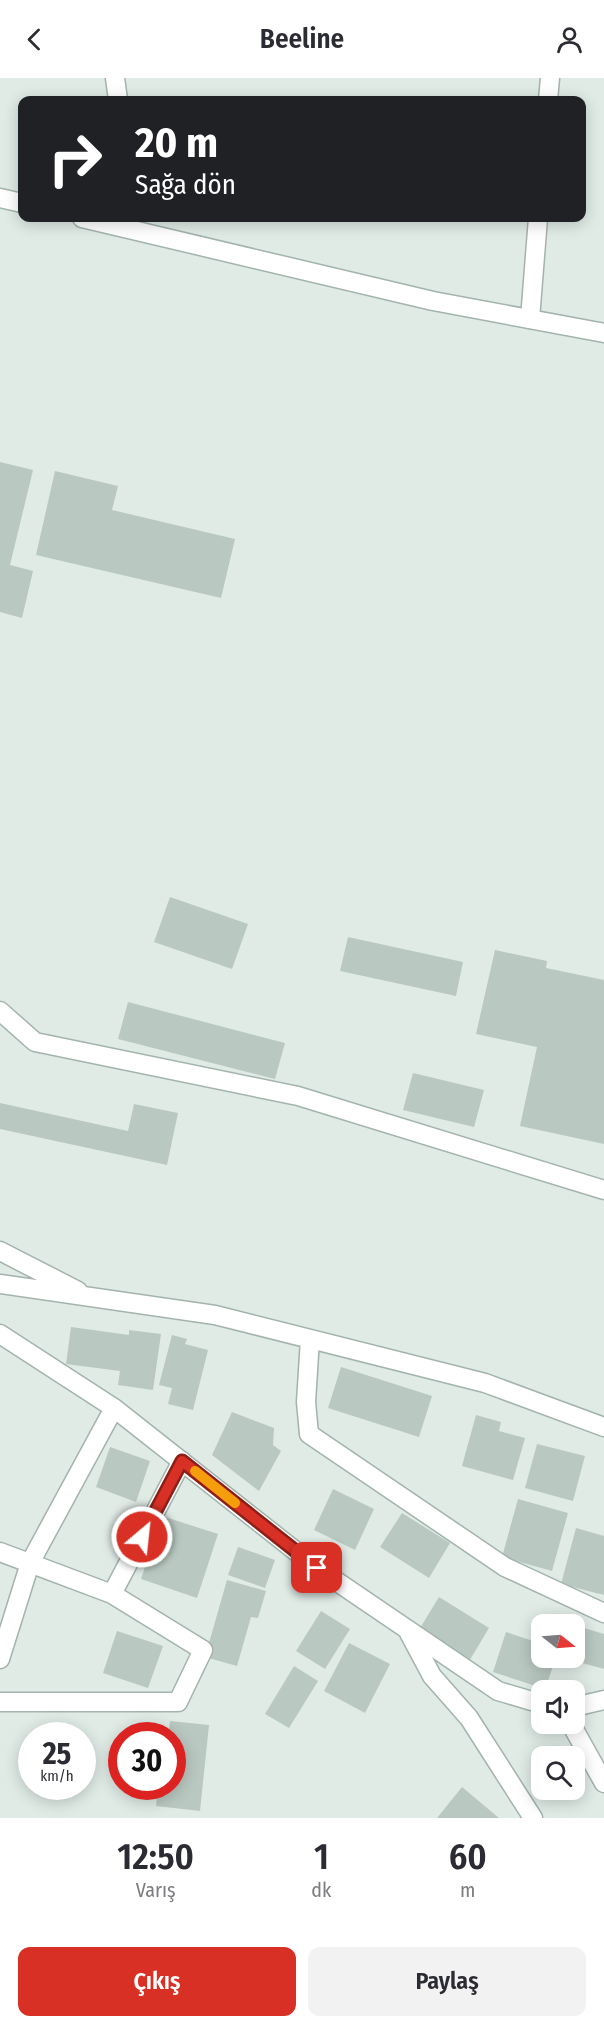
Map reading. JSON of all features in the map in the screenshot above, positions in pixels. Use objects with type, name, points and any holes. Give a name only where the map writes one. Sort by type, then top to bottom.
[{"type":"street","points":[[115,78],[117,96]]},
{"type":"street","points":[[548,96],[550,78]]},
{"type":"street","points":[[0,198],[18,202]]},
{"type":"street","points":[[530,320],[538,222]]},
{"type":"street","points":[[130,223],[433,301],[604,333]]},
{"type":"street","points":[[0,1011],[35,1042],[298,1096],[604,1190]]},
{"type":"street","points":[[0,1251],[90,1297]]},
{"type":"street","points":[[0,1284],[215,1315],[485,1383],[604,1427]]},
{"type":"street","points":[[0,1334],[114,1408],[317,1568],[498,1691],[531,1701]]},
{"type":"street","points":[[310,1339],[306,1402],[309,1434],[505,1568],[604,1613]]},
{"type":"street","points":[[0,1659],[30,1563],[114,1408]]},
{"type":"street","points":[[112,1594],[182,1461]]},
{"type":"street","points":[[0,1552],[112,1594],[203,1650],[178,1702],[0,1702]]},
{"type":"street","points":[[407,1629],[432,1676],[469,1718],[533,1818]]},
{"type":"street","points":[[585,1704],[604,1700]]},
{"type":"street","points":[[577,1734],[604,1783]]},
{"type":"building","points":[[0,462],[33,470],[10,565],[33,571],[22,618],[0,612]]},
{"type":"building","points":[[55,471],[118,486],[112,510],[235,539],[221,598],[36,555]]},
{"type":"building","points":[[170,897],[248,924],[232,969],[154,942]]},
{"type":"building","points":[[348,937],[463,962],[456,996],[340,971]]},
{"type":"building","points":[[495,950],[547,961],[546,968],[604,980],[604,1144],[520,1126],[537,1047],[476,1034]]},
{"type":"building","points":[[128,1002],[285,1043],[275,1079],[118,1039]]},
{"type":"building","points":[[413,1073],[484,1090],[474,1127],[403,1110]]},
{"type":"building","points":[[0,1103],[128,1131],[134,1104],[178,1113],[167,1165],[0,1129]]},
{"type":"building","points":[[71,1327],[129,1335],[129,1330],[161,1334],[153,1390],[118,1385],[120,1371],[66,1364]]},
{"type":"building","points":[[172,1335],[187,1339],[185,1344],[208,1350],[193,1410],[168,1404],[172,1388],[159,1385]]},
{"type":"building","points":[[341,1367],[432,1396],[419,1437],[328,1408]]},
{"type":"building","points":[[232,1412],[274,1428],[273,1445],[281,1451],[259,1491],[212,1455]]},
{"type":"building","points":[[476,1415],[501,1422],[499,1431],[525,1438],[513,1480],[462,1466]]},
{"type":"building","points":[[537,1444],[585,1456],[573,1501],[525,1488]]},
{"type":"building","points":[[110,1447],[150,1461],[136,1502],[96,1487]]},
{"type":"building","points":[[333,1489],[374,1509],[355,1550],[314,1530]]},
{"type":"building","points":[[518,1499],[568,1513],[552,1571],[502,1557]]},
{"type":"building","points":[[402,1513],[450,1543],[429,1578],[380,1547]]},
{"type":"building","points":[[162,1516],[218,1534],[197,1598],[141,1579]]},
{"type":"building","points":[[576,1528],[604,1536],[604,1595],[561,1584]]},
{"type":"building","points":[[238,1547],[275,1560],[265,1588],[228,1575]]},
{"type":"building","points":[[227,1580],[266,1591],[258,1618],[251,1617],[237,1666],[205,1657]]},
{"type":"building","points":[[439,1597],[489,1628],[468,1663],[417,1633]]},
{"type":"building","points":[[321,1611],[350,1629],[325,1669],[296,1651]]},
{"type":"building","points":[[585,1628],[604,1634],[604,1669],[585,1664]]},
{"type":"building","points":[[117,1631],[163,1646],[148,1688],[103,1673]]},
{"type":"building","points":[[506,1632],[531,1640],[531,1668],[552,1668],[548,1680],[531,1680],[531,1684],[493,1672]]},
{"type":"building","points":[[349,1643],[390,1664],[365,1713],[324,1691]]},
{"type":"building","points":[[294,1666],[318,1681],[289,1728],[265,1714]]},
{"type":"building","points":[[186,1723],[209,1725],[200,1811],[156,1806],[157,1800],[186,1800]]},
{"type":"building","points":[[462,1787],[499,1818],[437,1818]]},
{"type":"slow traffic","points":[[195,1471],[235,1503]]},
{"type":"route","points":[[142,1537],[182,1461],[317,1568]]}]
